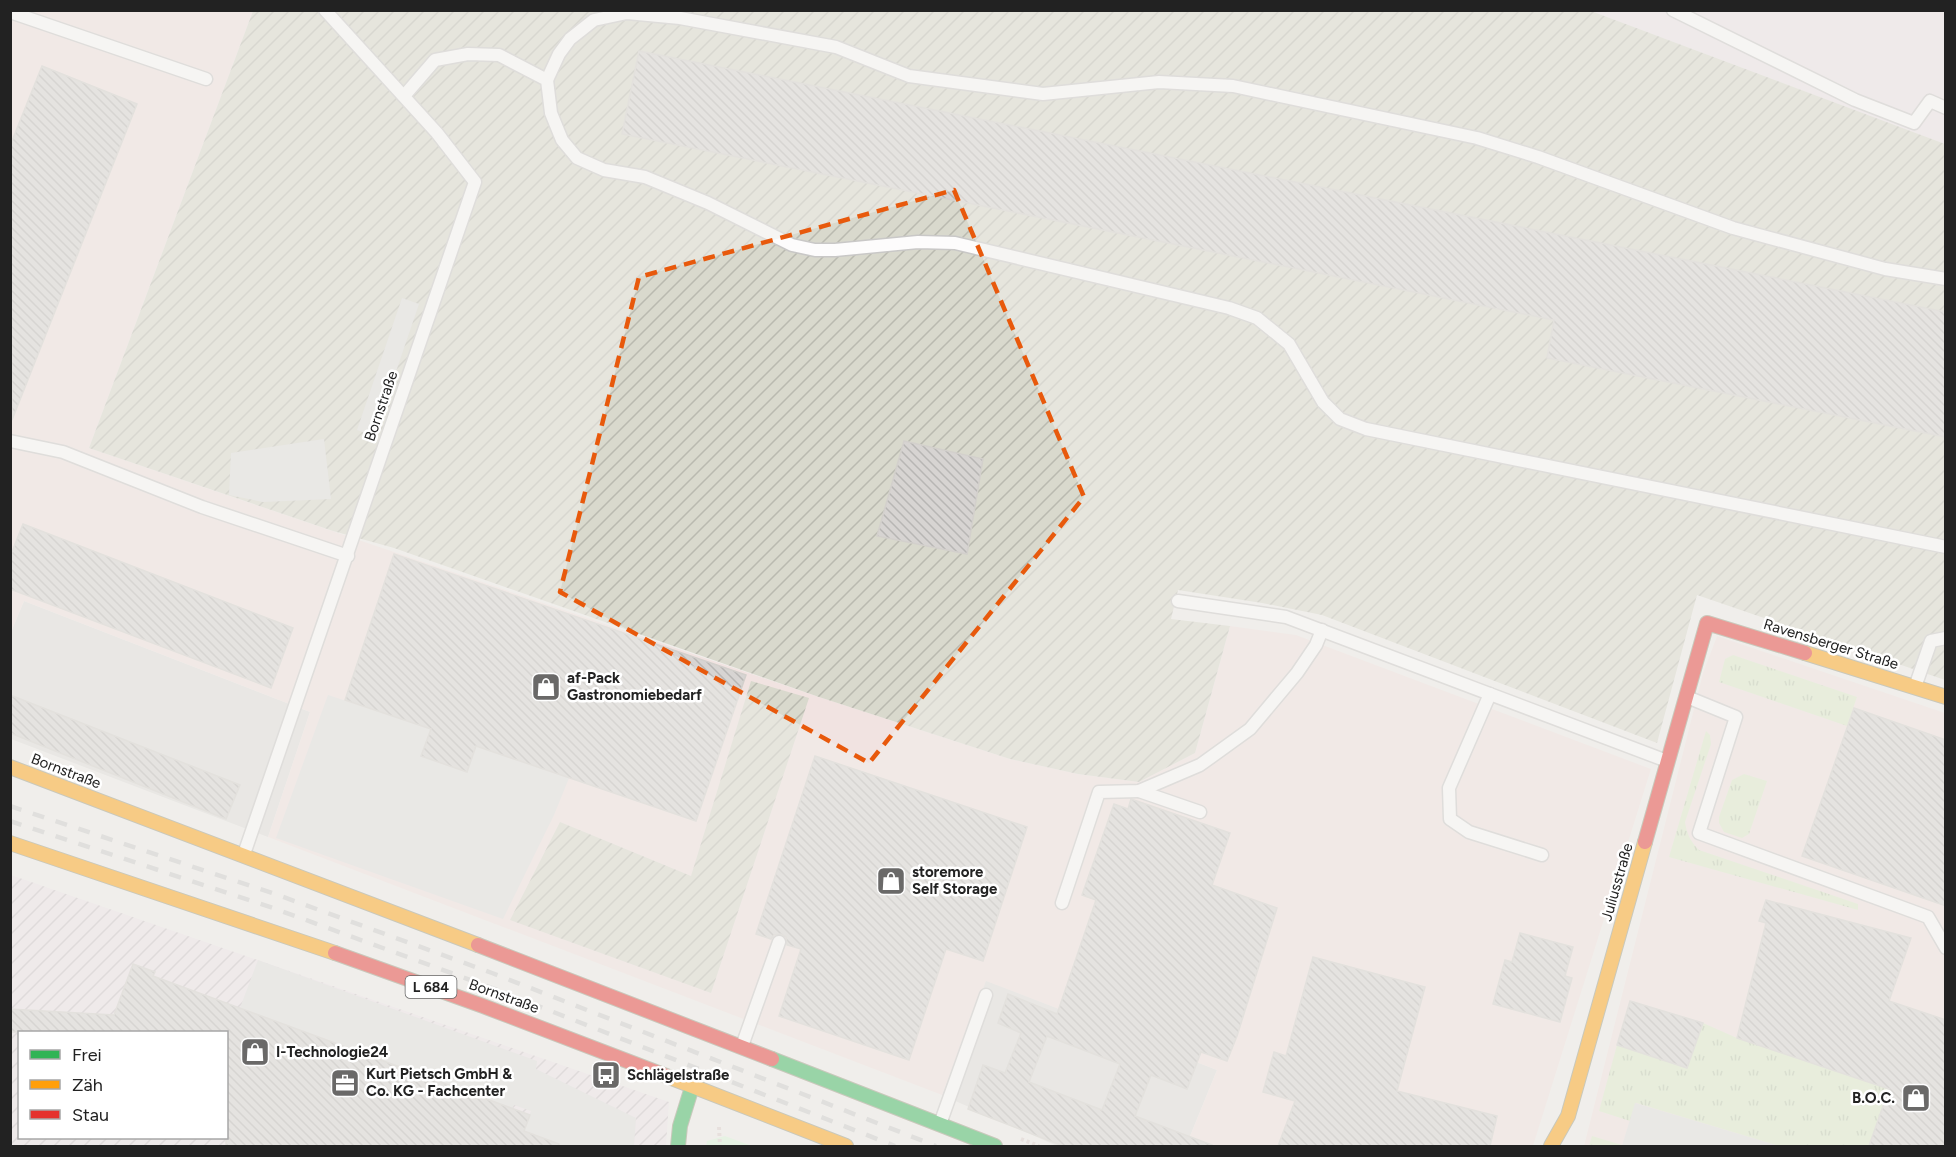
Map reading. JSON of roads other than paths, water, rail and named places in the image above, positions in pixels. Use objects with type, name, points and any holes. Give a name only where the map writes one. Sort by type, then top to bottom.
[{"type":"main road","name":"Ravensberger Straße","points":[[1707,622],[1946,697]]},
{"type":"main road","name":"Juliusstraße","points":[[1551,1146],[1568,1116],[1707,622]]},
{"type":"main road","name":"Bornstraße","points":[[10,767],[995,1146]]},
{"type":"main road","name":"Bornstraße","points":[[10,843],[362,962],[552,1032],[846,1146]]},
{"type":"main road","points":[[678,1146],[680,1126],[692,1087]]},
{"type":"lane","name":"Bornstraße","points":[[244,856],[475,182],[437,133],[325,10]]},
{"type":"lane","points":[[1673,10],[1855,100],[1914,123],[1930,102],[1946,108]]},
{"type":"lane","points":[[10,12],[206,80]]},
{"type":"lane","points":[[1946,279],[1885,269],[1733,228],[1538,157],[1477,138],[1233,86],[1158,82],[1043,94],[909,76],[836,47],[680,18],[627,13],[594,21],[570,39],[559,54],[547,80],[551,113],[562,140],[577,158],[604,170],[645,177],[708,203],[792,245],[815,250],[835,250],[918,242],[955,243],[1229,308],[1257,318],[1289,344],[1323,402],[1340,419],[1366,429],[1946,547]]},
{"type":"lane","points":[[404,96],[435,60],[468,54],[498,56],[547,80]]},
{"type":"lane","points":[[10,441],[63,452],[202,507],[348,556]]},
{"type":"lane","points":[[1178,601],[1286,617],[1668,762]]},
{"type":"lane","points":[[1139,791],[1200,765],[1251,729],[1297,673],[1316,645],[1322,630]]},
{"type":"lane","points":[[1915,687],[1931,641],[1946,638]]},
{"type":"lane","points":[[1490,694],[1449,788],[1449,819],[1469,832],[1542,855]]},
{"type":"lane","points":[[1686,697],[1736,717],[1699,833],[1928,917],[1946,948]]},
{"type":"lane","points":[[1062,903],[1099,792],[1139,791],[1200,812]]},
{"type":"lane","points":[[741,1047],[779,942]]},
{"type":"lane","points":[[940,1125],[986,995]]},
{"type":"railway","points":[[10,806],[278,895],[492,973],[936,1146]]},
{"type":"railway","points":[[10,821],[273,908],[487,986],[895,1146]]},
{"type":"place","name":"af-Pack Gastronomiebedarf","points":[[546,687]]},
{"type":"place","name":"storemore Self Storage","points":[[891,881]]},
{"type":"place","name":"I-Technologie24","points":[[255,1052]]},
{"type":"place","name":"Schlägelstraße","points":[[606,1075]]},
{"type":"place","name":"Kurt Pietsch GmbH & Co. KG - Fachcenter","points":[[345,1083]]},
{"type":"place","name":"B.O.C.","points":[[1916,1098]]}]
